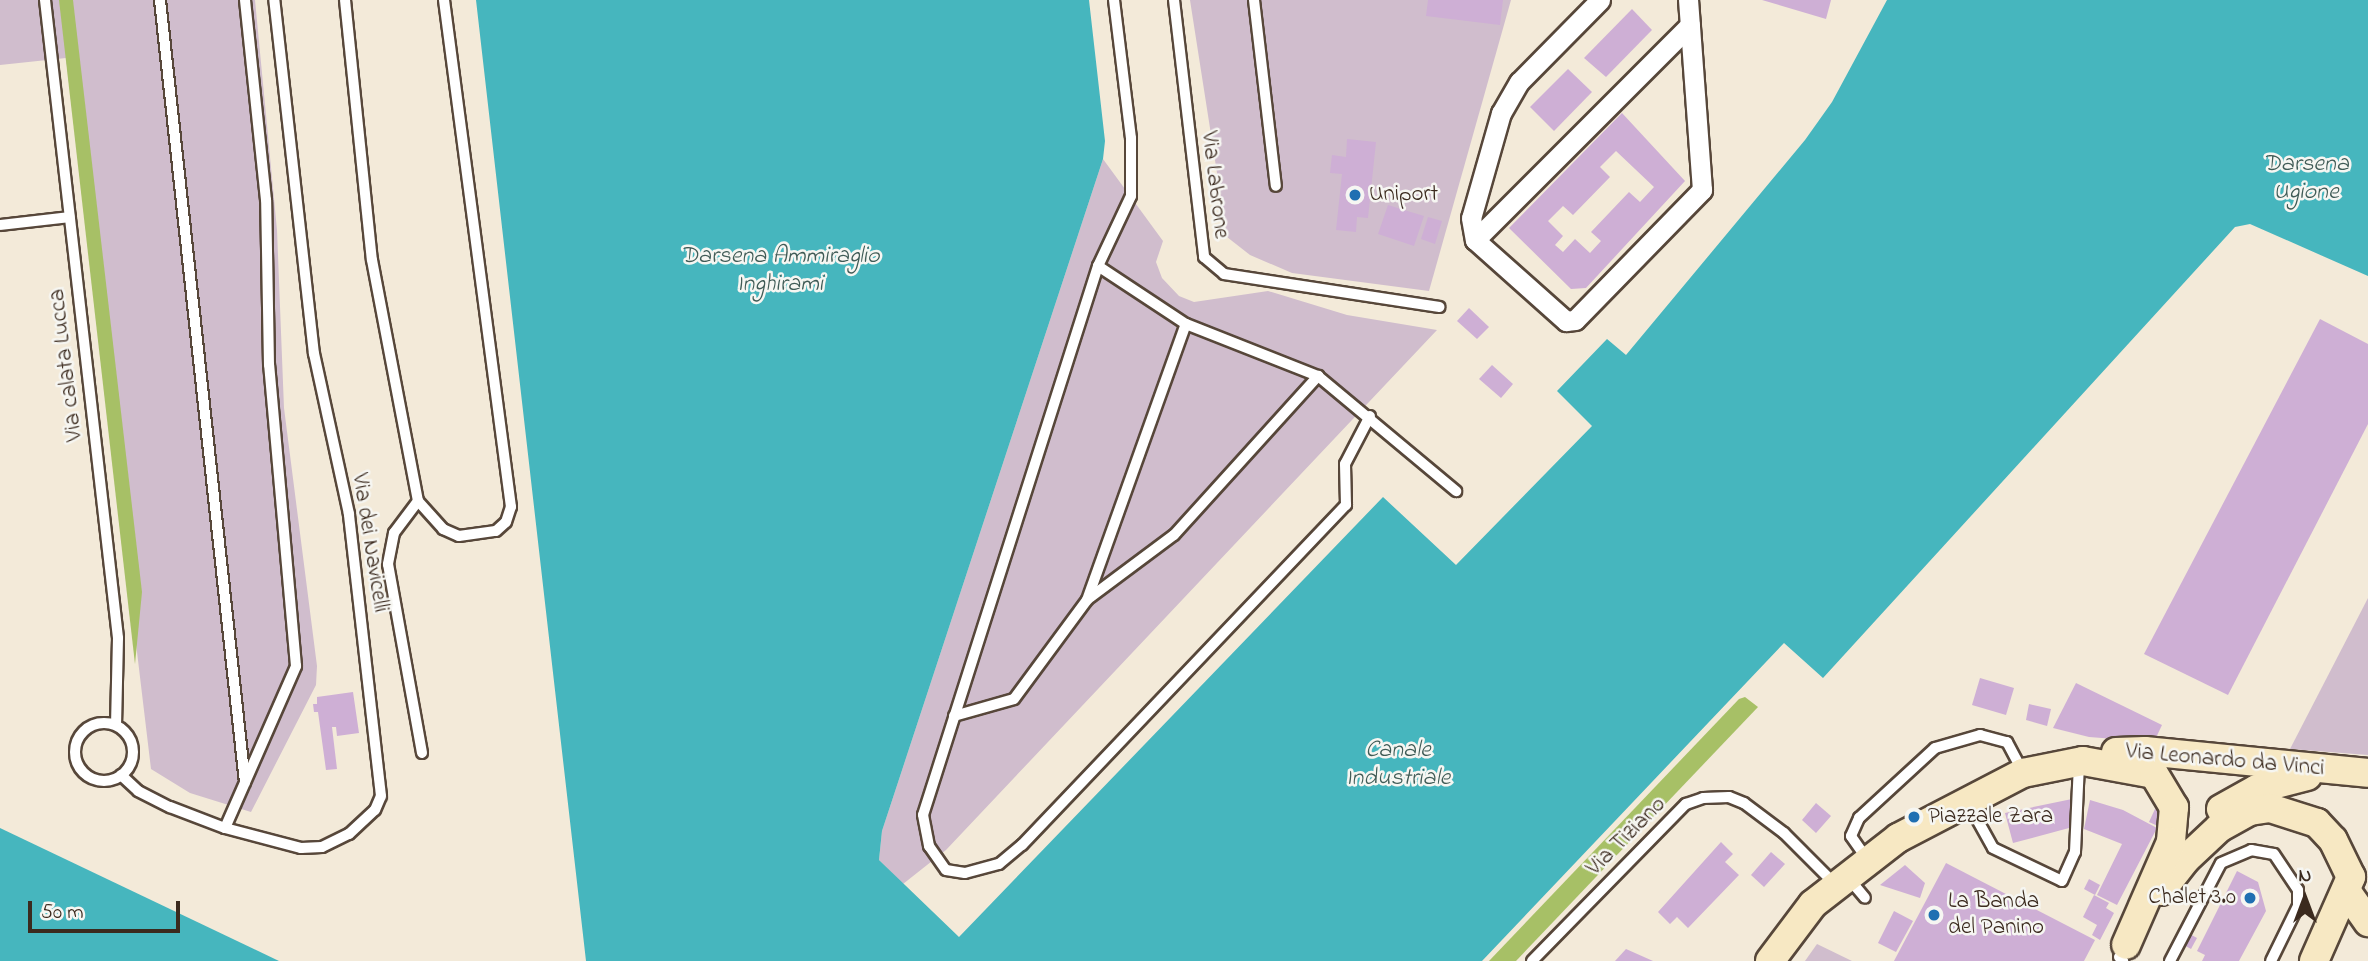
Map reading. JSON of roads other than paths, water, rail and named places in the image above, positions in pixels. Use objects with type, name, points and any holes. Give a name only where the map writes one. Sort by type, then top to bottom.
[{"type":"main road","name":"Via Leonardo da Vinci","points":[[2081,761],[2109,753],[2145,751],[2361,772]]},
{"type":"main road","points":[[1770,961],[1794,926],[1849,873],[1966,800],[2023,773],[2081,761],[2154,774],[2174,807],[2171,842],[2121,956]]},
{"type":"main road","points":[[2121,956],[2164,887],[2187,839],[2234,800],[2298,778],[2361,772]]},
{"type":"main road","points":[[2164,887],[2220,828],[2250,811],[2270,808],[2317,822],[2333,841],[2355,877],[2368,922]]},
{"type":"main road","points":[[2314,961],[2355,877]]},
{"type":"street","points":[[1600,0],[1520,82],[1500,113],[1471,218],[1475,240],[1558,318],[1576,320],[1702,190],[1704,170],[1688,0]]},
{"type":"street","points":[[1475,240],[1690,25]]},
{"type":"lane","name":"Via calata Lucca","points":[[45,0],[118,638],[116,725]]},
{"type":"lane","points":[[160,0],[245,782]]},
{"type":"lane","points":[[225,828],[296,666],[269,365],[266,200],[245,0]]},
{"type":"lane","name":"Via dei Navicelli","points":[[121,775],[138,791],[225,828],[275,843],[322,847],[349,834],[375,810],[381,796],[349,514],[313,341],[274,0]]},
{"type":"lane","points":[[345,0],[372,260],[418,502],[443,529],[459,536],[496,531],[506,522],[511,507],[496,368],[444,0]]},
{"type":"lane","points":[[1114,0],[1131,138],[1131,196],[1098,266],[923,815],[929,846],[946,870],[965,873],[999,864],[1022,845],[1346,505],[1345,464],[1370,416]]},
{"type":"lane","name":"Via Labrone","points":[[1174,0],[1204,257],[1224,274],[1439,307]]},
{"type":"lane","points":[[1254,0],[1276,186]]},
{"type":"lane","points":[[0,225],[70,217]]},
{"type":"lane","points":[[1098,266],[1185,324],[1318,376],[1370,416],[1456,491]]},
{"type":"lane","points":[[1087,600],[1185,324]]},
{"type":"lane","points":[[954,716],[1014,699],[1087,600],[1174,535],[1318,376]]},
{"type":"lane","points":[[418,502],[394,533],[388,564],[422,753]]},
{"type":"lane","points":[[97,723],[116,725],[129,737],[133,749],[130,764],[121,775],[109,780],[94,779],[85,774],[75,753],[85,730],[97,723]]},
{"type":"lane","points":[[1865,898],[1849,873],[1851,836],[1859,818],[1935,748],[1980,735],[2007,742],[2023,773]]},
{"type":"lane","points":[[1966,800],[1993,848],[2063,881],[2075,852],[2081,761]]},
{"type":"lane","name":"Via Tiziano","points":[[1532,961],[1686,804],[1716,796],[1736,800],[1800,849],[1849,873]]},
{"type":"lane","points":[[2170,961],[2221,863],[2251,850],[2274,854],[2298,890],[2298,906],[2271,961]]},
{"type":"water","points":[[476,0],[1089,0],[1105,141],[1103,159],[882,831],[879,860],[959,937],[1383,497],[1456,565],[1592,426],[1557,391],[1607,339],[1626,355],[1805,140],[1832,102],[1887,0],[2368,0],[2368,276],[2250,224],[2235,227],[1823,678],[1784,643],[1482,961],[586,961]]},
{"type":"water","points":[[0,828],[279,961],[0,961]]},
{"type":"place","name":"Uniport","points":[[1355,195]]},
{"type":"place","name":"Piazzale Zara","points":[[1914,817]]},
{"type":"place","name":"Chalet 3.0","points":[[2250,898]]},
{"type":"place","name":"La Banda del Panino","points":[[1934,915]]},
{"type":"water label","name":"Darsena Ugione","points":[[2306,179]]},
{"type":"water label","name":"Darsena Ammiraglio Inghirami","points":[[780,271]]},
{"type":"water label","name":"Canale Industriale","points":[[1398,765]]}]
